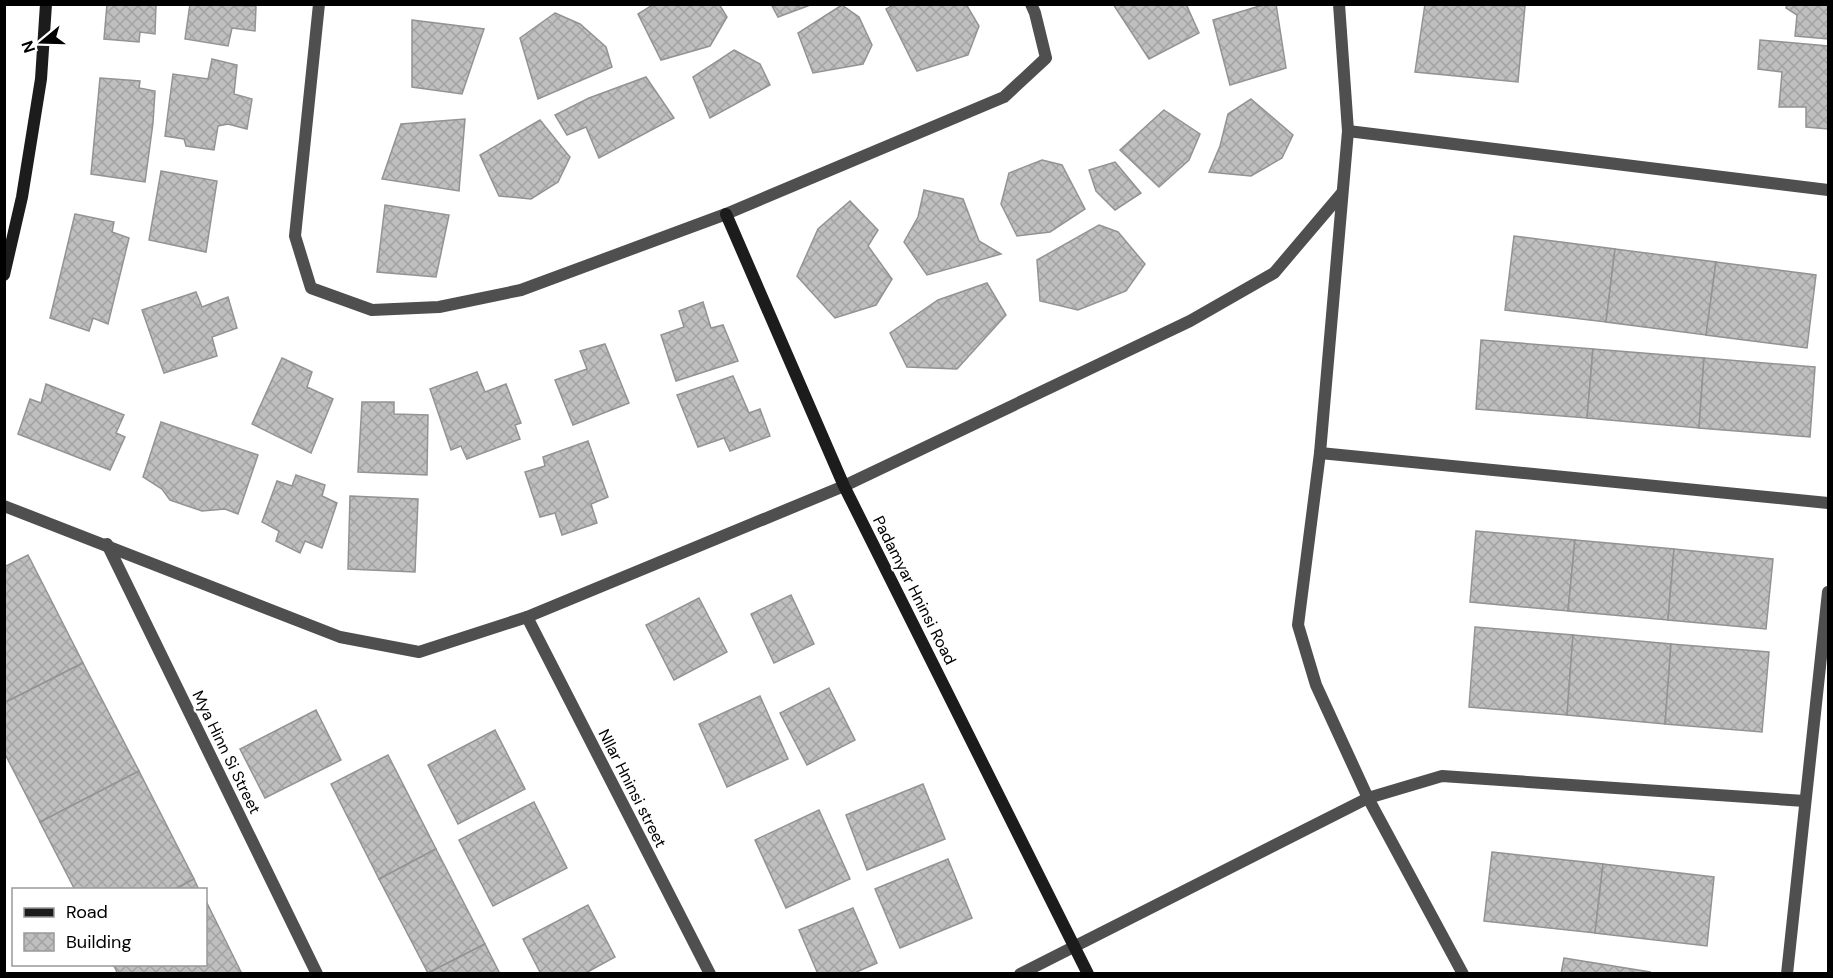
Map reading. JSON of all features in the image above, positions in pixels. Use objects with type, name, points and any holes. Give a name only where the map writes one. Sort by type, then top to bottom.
[{"type":"street","points":[[4,275],[22,197],[39,91],[46,4]]},
{"type":"street","points":[[319,4],[295,236],[310,288],[372,310],[439,307],[521,290],[726,214],[1004,97],[1046,58],[1032,4]]},
{"type":"street","points":[[1340,4],[1348,131],[1320,453],[1298,625],[1316,685],[1368,798],[1463,974]]},
{"type":"street","points":[[1348,131],[1828,190]]},
{"type":"street","points":[[4,506],[107,544],[340,637],[419,652],[527,617],[844,486],[1190,321],[1274,273],[1342,193]]},
{"type":"street","name":"Padamyar Hninsi Road","points":[[726,214],[844,486],[1088,974]]},
{"type":"street","points":[[1320,453],[1828,503]]},
{"type":"street","name":"Mya Hinn Si Street","points":[[107,544],[317,974]]},
{"type":"street","points":[[1787,974],[1828,591]]},
{"type":"street","name":"NIlar Hninsi street","points":[[527,617],[710,974]]},
{"type":"street","points":[[1020,974],[1368,798],[1442,776],[1805,801]]},
{"type":"building","points":[[107,4],[156,4],[155,34],[140,32],[139,42],[104,39]]},
{"type":"building","points":[[190,4],[256,6],[255,31],[232,28],[228,46],[185,39]]},
{"type":"building","points":[[654,4],[719,4],[727,17],[710,46],[661,60],[638,14]]},
{"type":"building","points":[[771,4],[813,4],[778,17]]},
{"type":"building","points":[[895,4],[966,4],[979,26],[968,55],[917,71],[886,9]]},
{"type":"building","points":[[1113,4],[1186,4],[1199,33],[1149,59]]},
{"type":"building","points":[[1266,4],[1276,4],[1286,68],[1230,85],[1213,20]]},
{"type":"building","points":[[1425,4],[1525,6],[1518,82],[1415,72]]},
{"type":"building","points":[[1787,4],[1828,4],[1828,39],[1795,36],[1797,15],[1786,8]]},
{"type":"building","points":[[842,5],[859,17],[872,45],[863,64],[813,73],[798,33]]},
{"type":"building","points":[[555,13],[580,24],[606,47],[612,67],[538,99],[520,38]]},
{"type":"building","points":[[412,20],[484,29],[462,94],[412,87]]},
{"type":"building","points":[[1760,40],[1828,46],[1828,129],[1806,127],[1806,107],[1779,107],[1782,72],[1758,69]]},
{"type":"building","points":[[734,50],[760,64],[770,85],[710,118],[693,77]]},
{"type":"building","points":[[212,59],[237,65],[234,94],[252,99],[247,129],[228,124],[218,126],[214,150],[186,146],[184,139],[165,136],[173,74],[208,79]]},
{"type":"building","points":[[646,77],[674,118],[599,158],[586,127],[567,135],[555,115],[589,98]]},
{"type":"building","points":[[100,78],[140,81],[139,88],[155,91],[145,182],[91,174]]},
{"type":"building","points":[[1251,99],[1293,135],[1282,158],[1251,176],[1209,172],[1220,146],[1228,114]]},
{"type":"building","points":[[1164,110],[1200,134],[1189,160],[1159,187],[1120,150]]},
{"type":"building","points":[[465,119],[459,191],[382,179],[401,124]]},
{"type":"building","points":[[540,120],[570,157],[558,182],[531,199],[499,196],[480,155]]},
{"type":"building","points":[[1042,160],[1062,165],[1085,209],[1050,232],[1017,236],[1001,204],[1009,173]]},
{"type":"building","points":[[1115,162],[1141,193],[1115,210],[1096,191],[1089,170]]},
{"type":"building","points":[[161,171],[217,181],[206,252],[149,240]]},
{"type":"building","points":[[924,190],[963,199],[979,241],[1001,254],[927,275],[904,242],[918,217]]},
{"type":"building","points":[[850,201],[878,230],[868,246],[892,279],[876,305],[835,318],[797,276],[818,229]]},
{"type":"building","points":[[385,205],[449,215],[436,277],[377,272]]},
{"type":"building","points":[[75,214],[114,222],[112,232],[129,238],[108,324],[93,318],[89,331],[50,318]]},
{"type":"building","points":[[1099,225],[1118,232],[1145,264],[1126,291],[1078,310],[1040,301],[1037,260]]},
{"type":"building","points":[[1514,236],[1615,249],[1606,322],[1505,310]]},
{"type":"building","points":[[1615,249],[1716,262],[1706,335],[1606,322]]},
{"type":"building","points":[[1716,262],[1816,275],[1807,348],[1706,335]]},
{"type":"building","points":[[987,283],[1006,315],[957,369],[907,367],[890,333],[938,300]]},
{"type":"building","points":[[196,292],[202,307],[228,297],[237,328],[212,337],[217,356],[164,373],[142,310]]},
{"type":"building","points":[[703,302],[711,328],[723,325],[738,361],[676,381],[661,335],[684,327],[679,311]]},
{"type":"building","points":[[1481,340],[1593,349],[1587,418],[1476,409]]},
{"type":"building","points":[[605,344],[629,403],[573,425],[555,380],[587,369],[580,351]]},
{"type":"building","points":[[1593,349],[1704,358],[1699,428],[1587,418]]},
{"type":"building","points":[[282,358],[312,372],[307,387],[333,399],[311,453],[252,424]]},
{"type":"building","points":[[1704,358],[1815,367],[1810,437],[1699,428]]},
{"type":"building","points":[[477,372],[485,392],[506,384],[521,423],[515,425],[520,439],[467,459],[461,446],[451,450],[430,389]]},
{"type":"building","points":[[733,376],[749,413],[760,409],[770,436],[730,451],[724,438],[698,447],[677,395]]},
{"type":"building","points":[[46,384],[124,415],[116,433],[125,437],[110,470],[18,434],[30,399],[41,403]]},
{"type":"building","points":[[362,402],[394,402],[394,414],[428,415],[427,475],[358,472]]},
{"type":"building","points":[[161,422],[258,455],[238,514],[225,509],[202,511],[170,500],[162,489],[143,477]]},
{"type":"building","points":[[588,441],[608,497],[591,504],[597,523],[562,535],[555,513],[540,517],[525,472],[545,466],[543,457]]},
{"type":"building","points":[[296,475],[325,485],[322,496],[337,503],[322,548],[305,541],[300,553],[276,541],[279,531],[262,522],[277,481],[292,486]]},
{"type":"building","points":[[350,496],[418,499],[415,572],[348,569]]},
{"type":"building","points":[[1476,531],[1575,540],[1568,611],[1470,602]]},
{"type":"building","points":[[1575,540],[1674,549],[1668,620],[1568,611]]},
{"type":"building","points":[[1674,549],[1773,559],[1766,629],[1668,620]]},
{"type":"building","points":[[28,555],[83,663],[4,703],[4,567]]},
{"type":"building","points":[[791,595],[814,644],[774,663],[751,614]]},
{"type":"building","points":[[699,598],[727,652],[674,680],[646,625]]},
{"type":"building","points":[[1475,627],[1573,635],[1567,715],[1469,707]]},
{"type":"building","points":[[1573,635],[1671,644],[1665,724],[1567,715]]},
{"type":"building","points":[[1671,644],[1769,652],[1762,732],[1665,724]]},
{"type":"building","points":[[83,663],[139,771],[40,822],[4,752],[4,703]]},
{"type":"building","points":[[829,688],[855,740],[807,765],[780,713]]},
{"type":"building","points":[[760,696],[788,759],[727,787],[699,724]]},
{"type":"building","points":[[316,710],[341,760],[265,798],[240,749]]},
{"type":"building","points":[[495,730],[525,789],[458,824],[428,765]]},
{"type":"building","points":[[388,755],[436,849],[379,879],[331,784]]},
{"type":"building","points":[[139,771],[194,879],[177,888],[74,888],[40,822]]},
{"type":"building","points":[[923,784],[945,839],[867,870],[846,815]]},
{"type":"building","points":[[534,802],[567,868],[493,906],[459,840]]},
{"type":"building","points":[[819,810],[850,879],[786,908],[755,840]]},
{"type":"building","points":[[436,849],[485,944],[428,973],[379,879]]},
{"type":"building","points":[[1492,852],[1603,864],[1595,933],[1484,921]]},
{"type":"building","points":[[948,859],[972,918],[900,948],[875,889]]},
{"type":"building","points":[[1603,864],[1714,877],[1707,946],[1595,933]]},
{"type":"building","points":[[194,879],[198,888],[177,888]]},
{"type":"building","points":[[207,903],[242,974],[118,974],[114,966],[207,966]]},
{"type":"building","points":[[588,905],[615,957],[584,974],[541,974],[523,939]]},
{"type":"building","points":[[853,908],[877,963],[852,974],[818,974],[799,930]]},
{"type":"building","points":[[485,944],[500,974],[428,974],[428,973]]},
{"type":"building","points":[[1564,958],[1650,972],[1650,974],[1561,974]]}]
